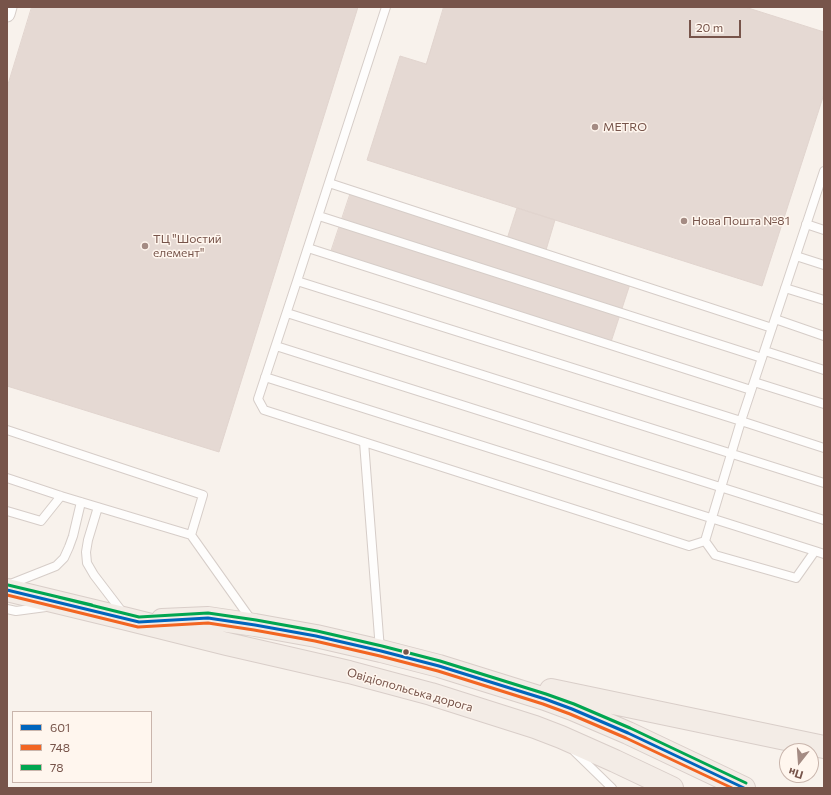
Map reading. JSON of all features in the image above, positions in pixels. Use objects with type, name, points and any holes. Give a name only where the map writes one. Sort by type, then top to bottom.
[{"type":"main road","name":"Овідіопольська дорога","points":[[7,590],[390,682],[438,696],[535,727],[561,737],[601,754],[672,788]]},
{"type":"main road","name":"Овідіопольська дорога","points":[[133,620],[208,618],[255,625],[316,636],[439,666],[572,709],[628,733],[744,788]]},
{"type":"main road","points":[[439,666],[824,747]]},
{"type":"street","points":[[7,14],[9,7]]},
{"type":"lane","points":[[386,7],[258,399],[264,410],[689,546],[705,541]]},
{"type":"lane","points":[[705,541],[741,421],[824,171]]},
{"type":"lane","points":[[329,183],[772,328]]},
{"type":"lane","points":[[319,216],[763,354],[824,370]]},
{"type":"lane","points":[[806,224],[824,230]]},
{"type":"lane","points":[[308,248],[753,386],[824,404]]},
{"type":"lane","points":[[796,256],[824,265]]},
{"type":"lane","points":[[297,282],[824,448]]},
{"type":"lane","points":[[785,288],[824,300]]},
{"type":"lane","points":[[287,313],[824,483]]},
{"type":"lane","points":[[775,319],[824,336]]},
{"type":"lane","points":[[276,346],[824,520]]},
{"type":"lane","points":[[265,377],[824,554]]},
{"type":"lane","points":[[7,430],[203,495],[191,535]]},
{"type":"lane","points":[[364,442],[381,651]]},
{"type":"lane","points":[[7,478],[61,496],[191,535],[255,625]]},
{"type":"lane","points":[[7,511],[41,522],[61,496]]},
{"type":"lane","points":[[7,586],[56,566],[64,558],[69,547],[81,502]]},
{"type":"lane","points":[[98,507],[88,540],[86,552],[87,563],[94,574],[133,620]]},
{"type":"lane","points":[[705,541],[715,554],[796,578],[815,551]]},
{"type":"lane","points":[[7,609],[16,611],[44,608],[57,602]]},
{"type":"lane","points":[[561,737],[612,788]]},
{"type":"building","name":"ТЦ \"Шостий елемент\"","points":[[32,7],[358,7],[219,452],[7,386],[7,88]]},
{"type":"building","name":"METRO","points":[[444,7],[745,7],[824,32],[824,94],[762,286],[367,160],[400,56],[426,64]]},
{"type":"building","points":[[352,189],[507,239],[517,208],[555,220],[546,250],[632,278],[610,345],[330,255]]},
{"type":"transit line","name":"78","points":[[8,585],[92,605]]},
{"type":"transit line","name":"601","points":[[7,590],[139,622],[208,618],[316,636],[439,666],[545,699],[572,709],[628,733],[744,788]]},
{"type":"transit line","name":"748","points":[[7,595],[138,627],[208,623],[315,641],[438,671],[570,714],[626,738],[732,788]]},
{"type":"transit line","name":"78","points":[[58,597],[139,617],[208,613],[256,620],[317,631],[440,661],[574,704],[630,728],[746,783]]},
{"type":"place","name":"METRO","points":[[595,127]]},
{"type":"place","name":"Нова Пошта №81","points":[[684,221]]},
{"type":"place","name":"ТЦ \"Шостий елемент\"","points":[[145,246]]}]
